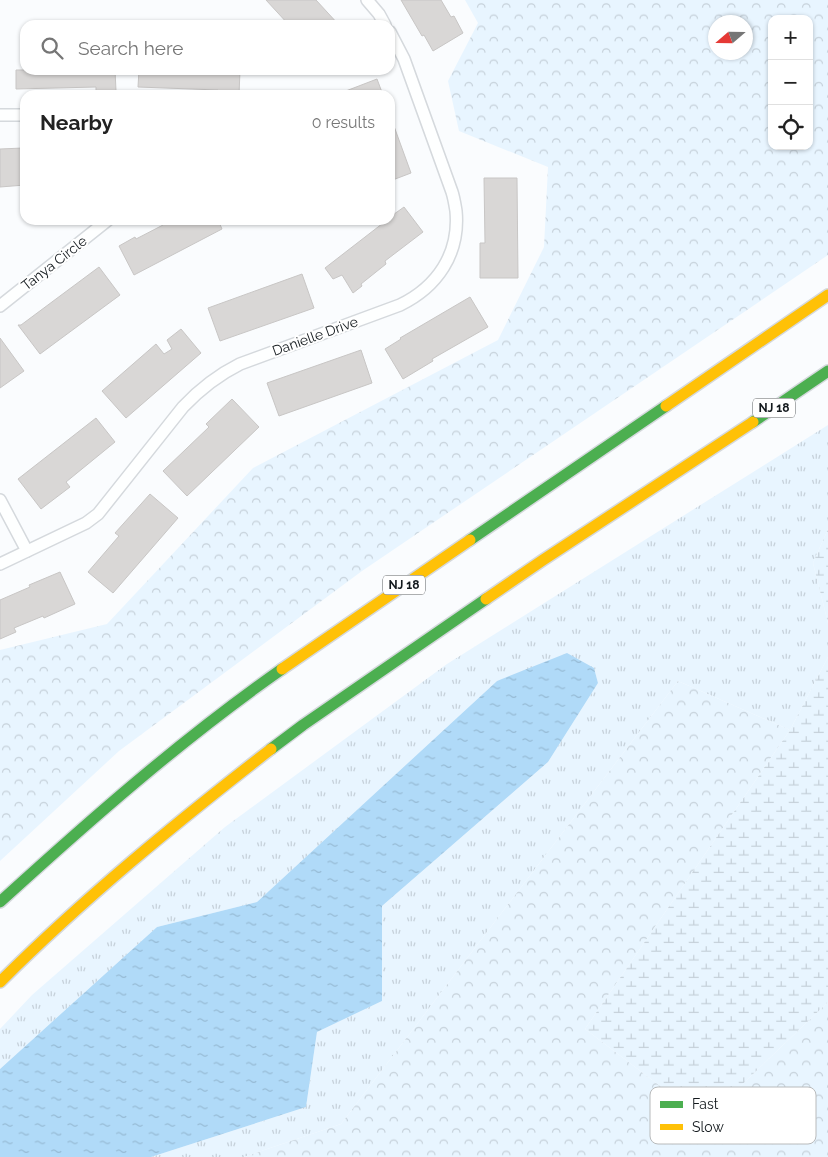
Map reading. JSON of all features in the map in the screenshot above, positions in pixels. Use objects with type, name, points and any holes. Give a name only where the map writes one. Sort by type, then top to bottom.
[{"type":"highway","name":"NJ 18","points":[[0,902],[135,783],[268,680],[351,621],[828,296]]},
{"type":"highway","name":"NJ 18","points":[[0,982],[102,886],[235,777],[304,725],[543,560],[828,371]]},
{"type":"street","points":[[367,0],[382,20]]},
{"type":"street","name":"Danielle Drive","points":[[0,564],[86,523],[98,514],[183,407],[197,392],[226,371],[240,364],[400,305],[420,294],[440,273],[450,255],[456,235],[456,212],[452,192],[404,59],[395,42]]},
{"type":"street","points":[[0,115],[20,115]]},
{"type":"street","name":"Tanya Circle","points":[[0,306],[102,225]]},
{"type":"street","points":[[0,500],[27,551]]},
{"type":"green space","points":[[465,0],[828,0],[828,255],[362,571],[119,751],[0,861],[0,650],[107,624],[253,468],[498,340],[544,247],[548,167],[459,131],[448,81],[478,23]]},
{"type":"green space","points":[[828,425],[828,529],[813,563],[828,623],[828,657],[790,730],[678,681],[341,1124],[244,1157],[151,1157],[306,1107],[317,1032],[382,1001],[382,906],[548,762],[598,683],[594,668],[497,681],[257,902],[157,927],[0,1069],[0,1029],[32,995],[225,827],[447,664]]},
{"type":"green space","points":[[828,529],[828,623],[813,563]]},
{"type":"green space","points":[[828,657],[828,1002],[739,1087],[661,1087],[585,1029],[790,730]]},
{"type":"green space","points":[[678,681],[790,730],[585,1029],[661,1087],[650,1087],[650,1144],[816,1144],[816,1087],[739,1087],[828,1002],[828,1157],[244,1157],[341,1124]]},
{"type":"water","points":[[567,653],[594,668],[598,683],[548,762],[382,906],[382,1001],[317,1032],[306,1107],[151,1157],[0,1157],[0,1069],[157,927],[257,902],[497,681]]},
{"type":"building","points":[[266,0],[316,0],[334,20],[284,20]]},
{"type":"building","points":[[401,0],[441,0],[451,17],[454,16],[463,33],[433,51]]},
{"type":"building","points":[[16,70],[20,70],[20,75],[115,75],[116,90],[96,90],[96,87],[16,89]]},
{"type":"building","points":[[139,75],[240,75],[239,90],[138,87]]},
{"type":"building","points":[[377,79],[381,90],[348,90]]},
{"type":"building","points":[[395,129],[411,173],[395,179]]},
{"type":"building","points":[[20,148],[20,185],[0,187],[0,149]]},
{"type":"building","points":[[484,178],[517,178],[518,278],[480,278],[480,243],[485,243]]},
{"type":"building","points":[[404,207],[423,232],[385,261],[386,264],[353,293],[342,275],[333,279],[325,268],[381,225],[395,225],[395,213]]},
{"type":"building","points":[[163,225],[220,225],[222,229],[134,275],[119,246],[135,237],[136,239]]},
{"type":"building","points":[[99,267],[120,295],[40,354],[18,325],[21,325]]},
{"type":"building","points":[[302,274],[314,308],[220,341],[208,308]]},
{"type":"building","points":[[470,297],[488,327],[432,359],[433,361],[403,379],[385,349],[400,338]]},
{"type":"building","points":[[181,329],[201,353],[126,418],[102,391],[156,344],[164,354],[172,349],[167,340]]},
{"type":"building","points":[[0,338],[24,371],[0,388]]},
{"type":"building","points":[[361,350],[372,383],[279,416],[267,383]]},
{"type":"building","points":[[232,399],[259,427],[187,496],[163,471],[209,427],[206,424]]},
{"type":"building","points":[[96,418],[115,442],[66,482],[70,487],[41,509],[18,479]]},
{"type":"building","points":[[150,494],[178,518],[113,593],[88,572],[119,536],[115,533]]},
{"type":"building","points":[[60,572],[75,604],[44,618],[43,616],[14,628],[16,632],[0,639],[0,600]]},
{"type":"traffic: fast","points":[[753,422],[828,371]]},
{"type":"traffic: fast","points":[[470,540],[666,406]]},
{"type":"traffic: fast","points":[[271,749],[486,599]]},
{"type":"traffic: fast","points":[[0,902],[137,781],[208,723],[282,669]]},
{"type":"traffic: slow","points":[[666,406],[828,295]]},
{"type":"traffic: slow","points":[[486,599],[753,422]]},
{"type":"traffic: slow","points":[[282,669],[470,540]]},
{"type":"traffic: slow","points":[[0,982],[65,920],[132,861],[271,749]]}]
